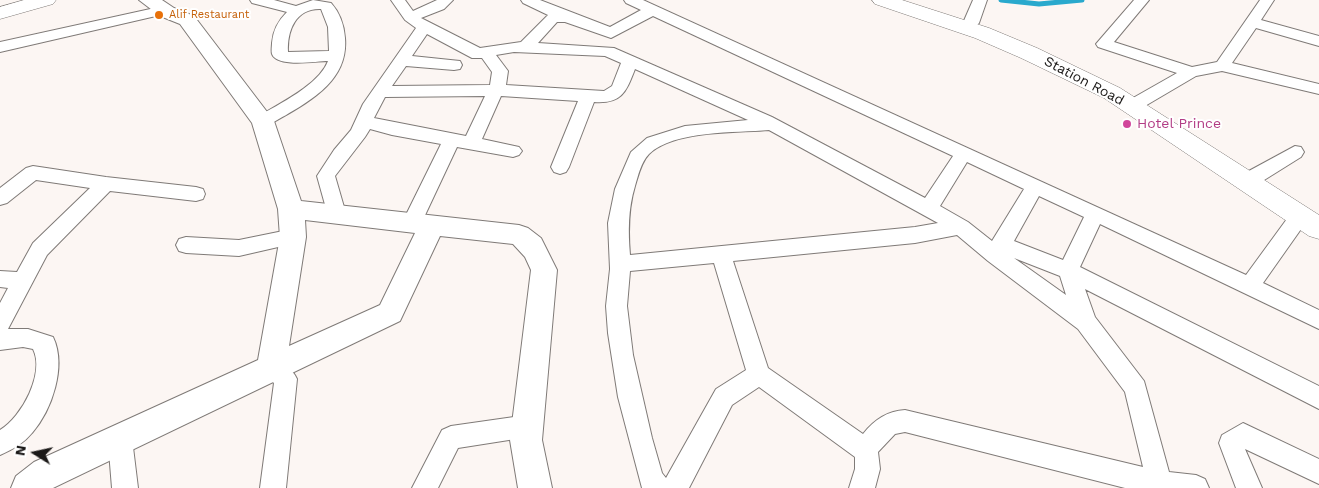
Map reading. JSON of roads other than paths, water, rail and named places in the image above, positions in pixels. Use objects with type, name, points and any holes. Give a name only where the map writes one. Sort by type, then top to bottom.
[{"type":"main road","points":[[0,6],[22,0]]},
{"type":"main road","points":[[0,13],[46,0]]},
{"type":"main road","name":"Station Road","points":[[882,0],[982,33],[1029,53],[1112,93],[1309,218]]},
{"type":"main road","name":"Station Road","points":[[901,0],[970,23],[1042,52],[1118,89],[1254,177],[1309,218],[1319,229]]},
{"type":"street","points":[[257,0],[296,10]]},
{"type":"street","points":[[398,0],[400,5],[417,22],[478,54],[514,47],[608,51],[773,124],[928,208],[998,249],[1086,322],[1136,388],[1159,484]]},
{"type":"street","points":[[336,214],[326,176],[340,154],[359,134],[379,92],[401,60],[417,22],[446,0]]},
{"type":"street","points":[[528,0],[566,17],[612,33]]},
{"type":"street","points":[[970,23],[980,0]]},
{"type":"street","points":[[1142,0],[1104,44],[1191,72]]},
{"type":"street","points":[[1222,66],[1267,0]]},
{"type":"street","points":[[263,121],[304,96],[323,81],[334,66],[338,55],[339,47],[332,14],[326,6],[314,3],[296,10],[283,27],[280,38],[280,54],[288,58],[338,55]]},
{"type":"street","points":[[608,51],[612,33],[643,4],[1095,213],[1319,320]]},
{"type":"street","points":[[0,47],[173,8],[263,121],[291,209],[293,237],[271,368]]},
{"type":"street","points":[[525,48],[553,18],[566,17]]},
{"type":"street","points":[[1252,22],[1319,41]]},
{"type":"street","points":[[471,144],[500,80],[500,71],[485,52]]},
{"type":"street","points":[[401,60],[454,65]]},
{"type":"street","points":[[379,92],[497,90],[607,97],[614,94],[621,84],[630,61]]},
{"type":"street","points":[[1139,102],[1191,72],[1222,66],[1319,89]]},
{"type":"street","points":[[560,167],[588,96]]},
{"type":"street","points":[[364,121],[392,129],[451,141],[513,151]]},
{"type":"street","points":[[658,488],[651,479],[628,391],[616,311],[620,264],[618,231],[621,206],[633,166],[643,149],[662,138],[682,133],[773,124]]},
{"type":"street","points":[[28,488],[46,474],[390,313],[451,141]]},
{"type":"street","points":[[1254,177],[1295,152]]},
{"type":"street","points":[[928,208],[964,153]]},
{"type":"street","points":[[0,198],[33,173],[106,184],[196,194]]},
{"type":"street","points":[[0,323],[40,249],[106,184]]},
{"type":"street","points":[[998,249],[1035,186]]},
{"type":"street","points":[[291,209],[518,235],[530,242],[538,254],[544,270],[526,440],[535,488]]},
{"type":"street","points":[[1086,322],[1068,271],[1095,213]]},
{"type":"street","points":[[1250,286],[1309,218]]},
{"type":"street","points":[[620,264],[914,234],[961,227]]},
{"type":"street","points":[[186,245],[239,248],[293,237]]},
{"type":"street","points":[[998,249],[1068,271],[1319,398]]},
{"type":"street","points":[[721,254],[759,374],[865,450],[869,462],[862,488]]},
{"type":"street","points":[[0,279],[22,280]]},
{"type":"street","points":[[0,340],[25,337],[36,339],[45,344],[46,356],[41,396],[32,414],[20,429],[0,443]]},
{"type":"street","points":[[271,368],[286,378],[273,488]]},
{"type":"street","points":[[675,488],[724,397],[759,374]]},
{"type":"street","points":[[865,450],[883,427],[896,421],[905,421],[1124,482],[1196,488]]},
{"type":"street","points":[[425,488],[452,438],[528,426]]},
{"type":"street","points":[[1249,488],[1231,442],[1242,435],[1319,472]]},
{"type":"street","points":[[120,439],[125,488]]},
{"type":"waterway","points":[[1001,0],[1039,4],[1082,0]]},
{"type":"place","name":"Alif Restaurant","points":[[159,15]]},
{"type":"place","name":"Hotel Prince","points":[[1127,124]]}]
